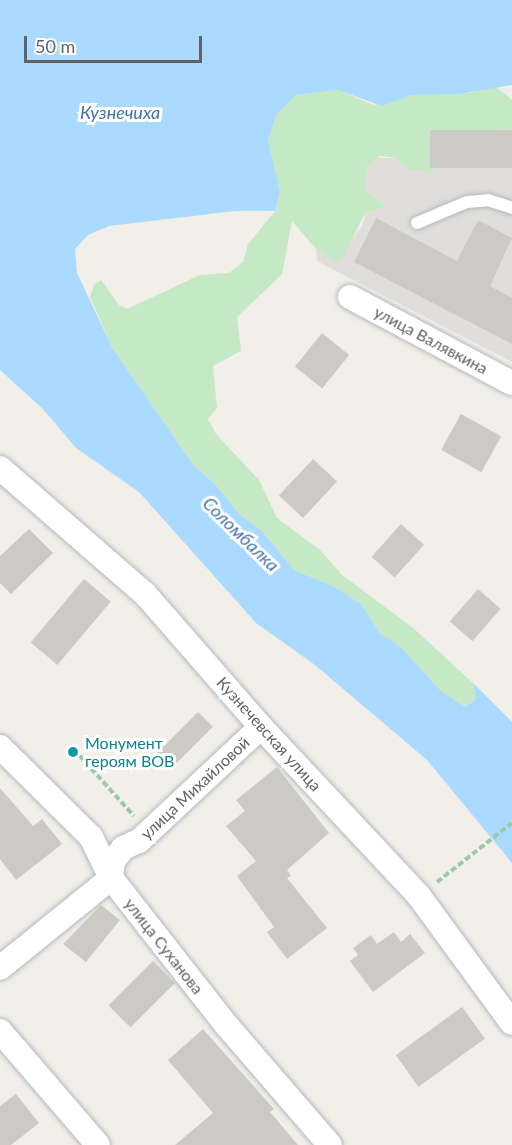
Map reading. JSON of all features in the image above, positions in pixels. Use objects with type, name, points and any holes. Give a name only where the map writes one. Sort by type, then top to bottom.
[{"type":"street","name":"улица Валявкина","points":[[350,297],[512,383]]},
{"type":"street","name":"Кузнечевская улица","points":[[0,468],[145,594],[261,727],[419,896],[512,1023]]},
{"type":"street","name":"улица Михайловой","points":[[111,878],[113,861],[123,848],[149,832],[261,727]]},
{"type":"street","name":"улица Суханова","points":[[0,747],[91,837],[111,878],[228,1028],[330,1145]]},
{"type":"street","points":[[0,968],[111,878]]},
{"type":"street","points":[[0,1030],[98,1145]]},
{"type":"lane","points":[[417,222],[467,202],[488,200],[512,208]]},
{"type":"path","points":[[79,755],[149,832]]},
{"type":"path","points":[[445,877],[512,824]]},
{"type":"shaded area","points":[[512,129],[512,362],[317,261],[316,249],[335,261],[362,226],[366,212],[383,208],[381,201],[366,192],[367,164],[373,158],[396,158],[433,174],[431,134]]},
{"type":"green space","points":[[495,86],[512,100],[512,129],[431,134],[433,175],[419,169],[412,171],[396,158],[380,156],[367,164],[366,192],[381,201],[384,208],[366,212],[342,258],[335,261],[316,249],[292,221],[282,274],[237,317],[241,351],[213,366],[217,408],[208,419],[216,434],[259,480],[277,518],[320,550],[342,575],[412,627],[473,683],[476,699],[463,707],[440,690],[402,648],[380,633],[361,604],[333,586],[294,570],[262,531],[239,514],[216,485],[194,466],[113,349],[90,297],[94,285],[101,280],[119,305],[127,309],[200,275],[229,273],[243,262],[248,244],[275,211],[280,191],[268,140],[277,114],[296,95],[338,90],[374,105],[411,95],[470,93]]},
{"type":"water","name":"Кузнечиха","points":[[0,0],[512,0],[512,85],[460,94],[411,95],[382,106],[338,90],[296,95],[277,114],[268,140],[280,191],[275,211],[235,211],[109,226],[88,235],[75,249],[77,273],[113,349],[194,466],[216,485],[239,514],[262,531],[294,570],[333,586],[361,604],[380,633],[402,648],[440,690],[464,707],[476,699],[473,683],[512,722],[512,863],[427,760],[315,665],[256,623],[139,492],[76,448],[44,410],[0,370]]},
{"type":"building","points":[[430,130],[512,130],[512,168],[430,168]]},
{"type":"building","points":[[376,218],[457,261],[478,220],[512,238],[490,286],[512,298],[512,344],[354,262]]},
{"type":"building","points":[[322,333],[349,355],[322,388],[295,366]]},
{"type":"building","points":[[461,414],[501,436],[481,472],[441,450]]},
{"type":"building","points":[[313,459],[337,482],[303,518],[279,496]]},
{"type":"building","points":[[401,524],[424,545],[395,577],[372,557]]},
{"type":"building","points":[[29,529],[53,553],[11,594],[0,583],[0,556]]},
{"type":"building","points":[[84,579],[111,601],[57,665],[31,643]]},
{"type":"building","points":[[478,589],[501,609],[472,641],[450,621]]},
{"type":"building","points":[[198,712],[213,727],[171,769],[156,754]]},
{"type":"building","points":[[277,767],[329,833],[287,870],[291,876],[287,878],[327,928],[287,959],[267,932],[274,927],[237,876],[256,861],[226,826],[245,811],[236,800]]},
{"type":"building","points":[[0,788],[33,826],[42,819],[62,844],[16,880],[0,859]]},
{"type":"building","points":[[101,905],[120,920],[86,962],[63,944]]},
{"type":"building","points":[[394,932],[401,942],[410,934],[425,953],[373,992],[350,961],[358,955],[353,948],[371,935],[377,944]]},
{"type":"building","points":[[153,961],[175,983],[130,1027],[108,1006]]},
{"type":"building","points":[[462,1007],[485,1039],[419,1087],[396,1055]]},
{"type":"building","points":[[203,1029],[274,1109],[270,1112],[298,1145],[175,1145],[213,1113],[168,1060]]},
{"type":"building","points":[[16,1094],[39,1123],[11,1145],[0,1145],[0,1106]]},
{"type":"place","name":"Монумент героям ВОВ","points":[[73,752]]},
{"type":"water label","name":"Соломбалка","points":[[241,534]]}]
